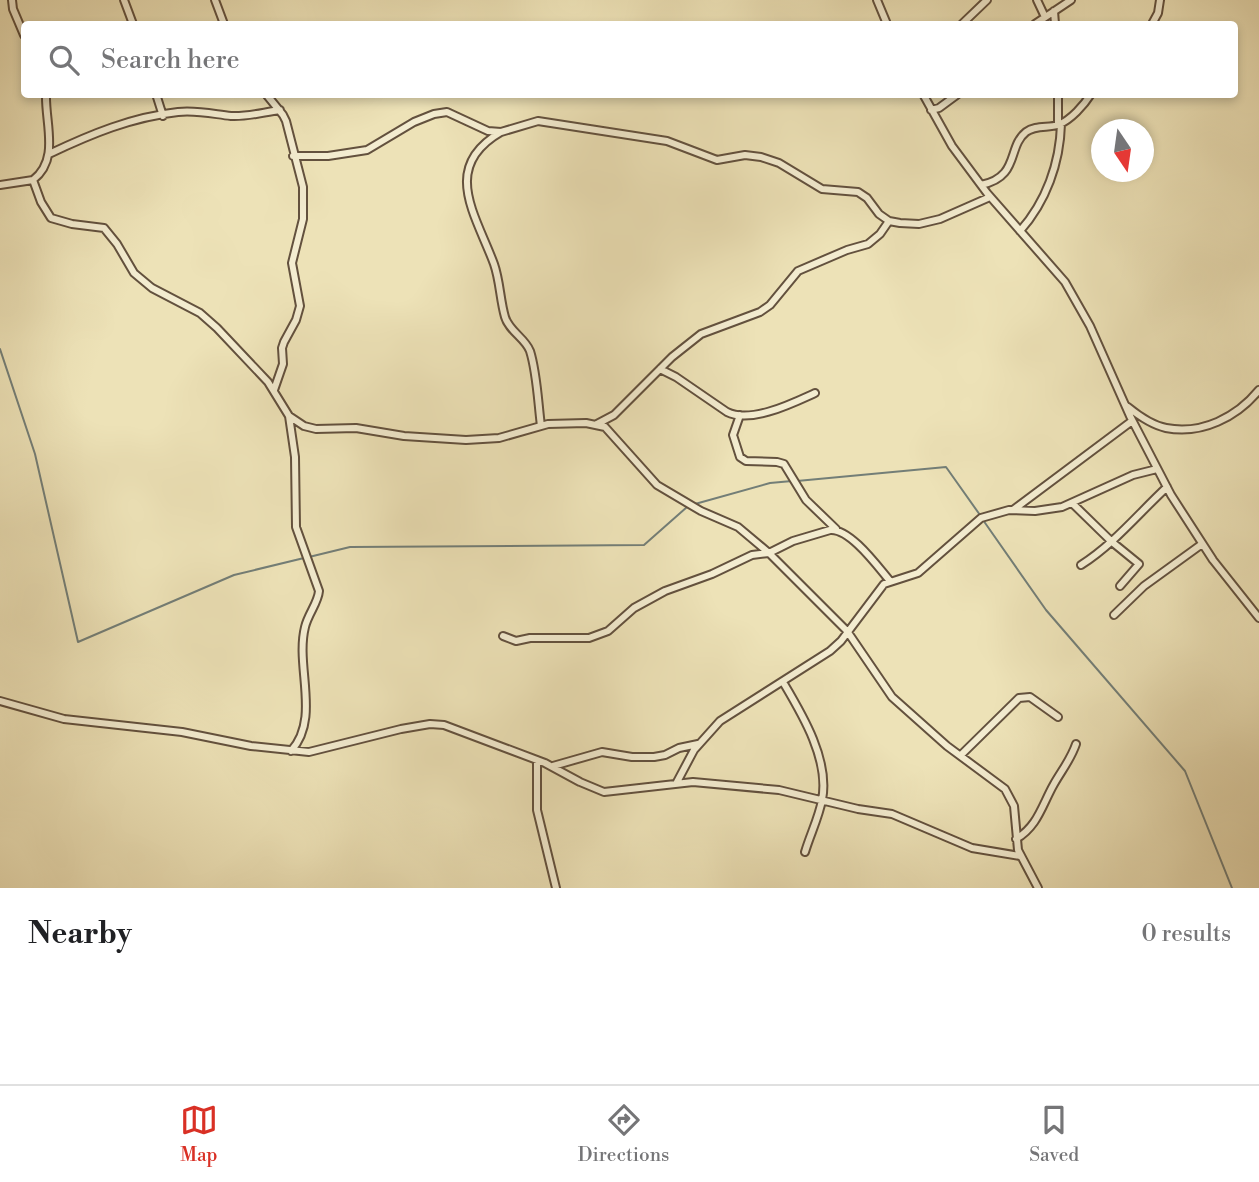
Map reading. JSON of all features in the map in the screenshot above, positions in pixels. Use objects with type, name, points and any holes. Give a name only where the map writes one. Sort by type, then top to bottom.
[{"type":"street","points":[[12,0],[21,28]]},
{"type":"street","points":[[124,0],[132,21]]},
{"type":"street","points":[[215,0],[223,21]]},
{"type":"street","points":[[877,0],[886,21]]},
{"type":"street","points":[[965,21],[987,0]]},
{"type":"street","points":[[1037,0],[1045,17]]},
{"type":"street","points":[[1039,21],[1071,0]]},
{"type":"street","points":[[1154,21],[1160,0]]},
{"type":"street","points":[[1054,11],[1055,21]]},
{"type":"street","points":[[0,186],[33,180],[42,171],[50,154],[46,98]]},
{"type":"street","points":[[157,98],[163,116]]},
{"type":"street","points":[[270,98],[286,121],[303,187],[303,219],[292,263],[300,306],[282,348],[284,364],[274,390]]},
{"type":"street","points":[[925,98],[952,146],[981,185],[1052,265],[1078,302],[1132,421],[1167,488],[1202,544],[1259,618]]},
{"type":"street","points":[[931,110],[939,108],[953,98]]},
{"type":"street","points":[[1020,231],[1033,217],[1045,194],[1059,150],[1058,98]]},
{"type":"street","points":[[981,185],[989,184],[1005,173],[1025,133],[1032,129],[1060,124],[1070,118],[1088,98]]},
{"type":"street","points":[[50,154],[116,125],[176,113],[207,111],[242,116],[280,110]]},
{"type":"street","points":[[293,156],[328,156],[367,150],[414,122],[447,112],[473,126],[501,132]]},
{"type":"street","points":[[541,426],[538,392],[529,348],[505,317],[495,268],[468,199],[469,167],[475,151],[501,132],[538,121],[667,141],[717,160],[745,155],[761,157],[779,163],[821,189],[858,192],[867,198],[879,214],[889,220],[910,224],[956,214],[990,197]]},
{"type":"street","points":[[33,180],[41,202],[51,218],[72,225],[100,227],[107,231],[134,273],[152,288],[200,313],[253,364],[295,422],[316,429],[356,428],[431,438],[499,438],[541,426],[597,424],[604,427],[657,485],[701,511],[738,527],[769,553],[848,631],[892,698],[1000,784],[1014,806],[1020,856],[1038,888]]},
{"type":"street","points":[[597,424],[614,415],[660,369],[705,331],[730,324],[770,306],[798,271],[873,240],[889,220]]},
{"type":"street","points":[[660,369],[727,412],[740,415],[780,408],[815,393]]},
{"type":"street","points":[[1126,406],[1156,425],[1190,429],[1203,427],[1230,416],[1259,390]]},
{"type":"street","points":[[740,415],[733,435],[740,457],[746,461],[784,464],[806,500],[836,529],[852,539],[890,582]]},
{"type":"street","points":[[289,416],[295,457],[296,527],[319,591],[318,599],[304,627],[304,730],[291,751]]},
{"type":"street","points":[[1013,510],[1132,421]]},
{"type":"street","points":[[677,782],[698,744],[720,721],[830,651],[884,584],[918,573],[981,517],[1013,510],[1049,509],[1072,503],[1133,475],[1157,468]]},
{"type":"street","points":[[1081,565],[1112,542],[1141,510],[1167,488]]},
{"type":"street","points":[[1072,503],[1140,565],[1120,586]]},
{"type":"street","points":[[503,636],[516,641],[530,638],[589,638],[608,631],[636,606],[665,591],[712,574],[752,555],[769,553],[793,541],[836,529]]},
{"type":"street","points":[[1114,615],[1144,586],[1202,544]]},
{"type":"street","points":[[783,682],[810,730],[823,780],[822,800],[805,852]]},
{"type":"street","points":[[961,755],[1019,698],[1030,697],[1058,717]]},
{"type":"street","points":[[0,701],[64,719],[182,732],[251,746],[309,752],[430,724],[444,725],[553,766],[604,792],[677,782],[762,788],[892,814],[972,848],[1020,856]]},
{"type":"street","points":[[553,766],[602,752],[632,757],[661,756],[698,744]]},
{"type":"street","points":[[1016,839],[1034,825],[1057,778],[1069,763],[1076,744]]},
{"type":"street","points":[[537,760],[537,810],[555,888]]},
{"type":"waterway","points":[[0,349],[35,454],[78,642],[234,575],[304,558]]},
{"type":"waterway","points":[[797,481],[946,467],[980,515]]},
{"type":"waterway","points":[[695,504],[770,483],[792,481]]},
{"type":"waterway","points":[[309,557],[350,547],[644,545],[687,507]]},
{"type":"waterway","points":[[983,520],[1046,610],[1185,771],[1232,888]]}]
